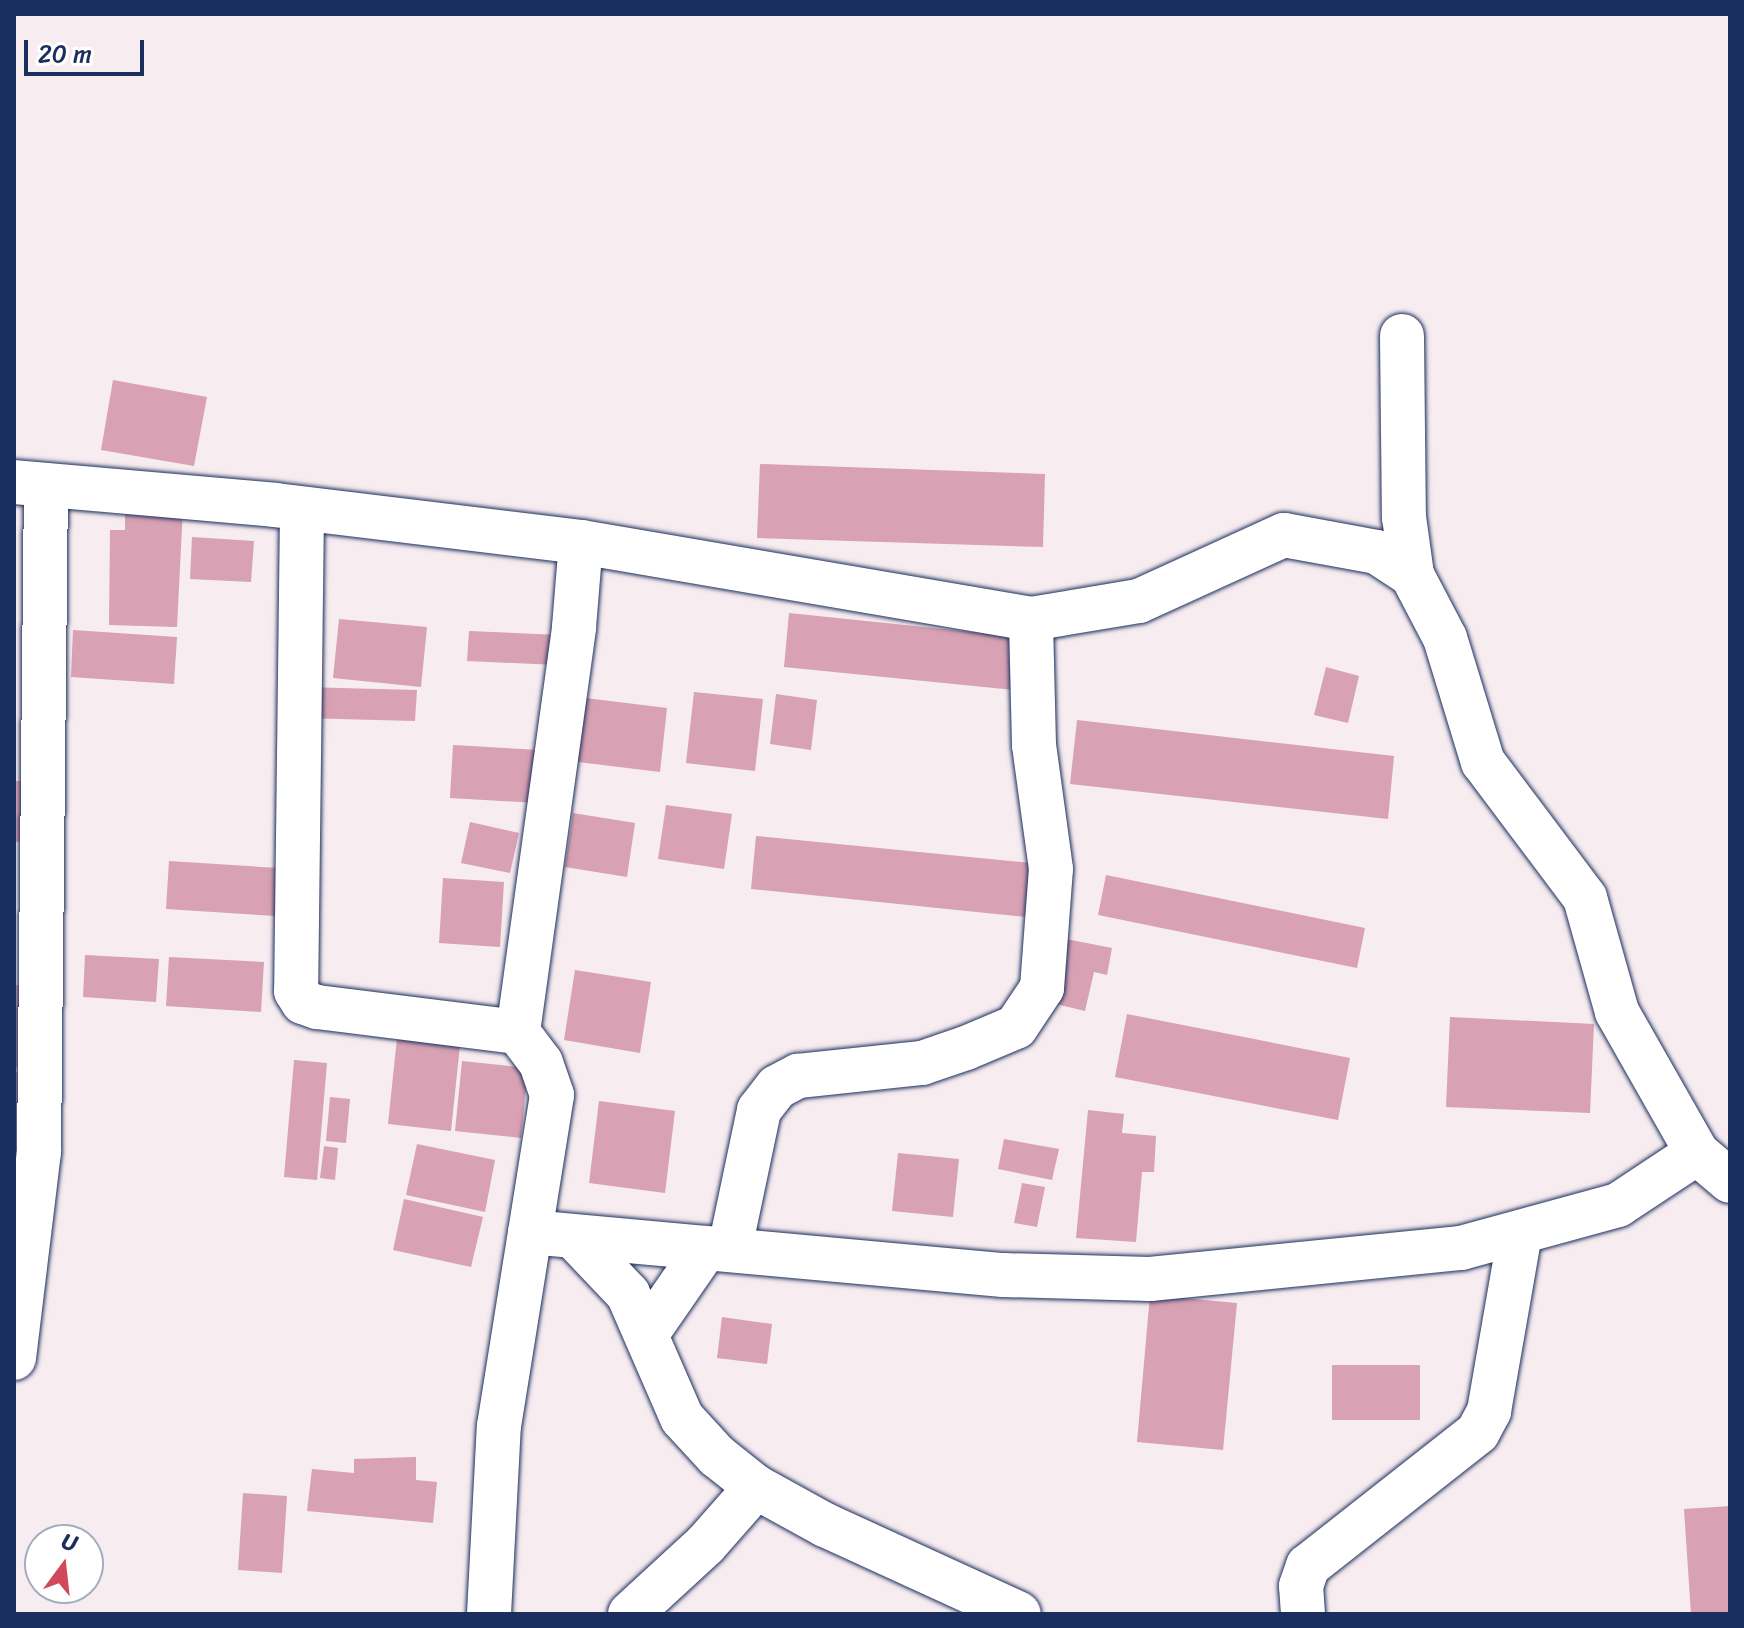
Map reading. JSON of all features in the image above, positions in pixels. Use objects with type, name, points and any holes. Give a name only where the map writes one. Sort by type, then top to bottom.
[{"type":"street","points":[[1402,336],[1404,517],[1412,575],[1445,638],[1483,762],[1585,898],[1617,1012],[1697,1153],[1730,1181]]},
{"type":"street","points":[[14,1358],[39,1152],[30,483],[581,542],[1031,619],[1139,601],[1284,535],[1340,541],[1377,552],[1412,575]]},
{"type":"street","points":[[302,511],[296,991],[303,1002],[317,1007],[518,1032]]},
{"type":"street","points":[[489,1614],[499,1426],[552,1095],[541,1063],[518,1032],[581,542]]},
{"type":"street","points":[[648,1332],[718,1248],[759,1110],[777,1087],[798,1076],[922,1063],[966,1048],[1016,1027],[1042,988],[1051,869],[1034,745],[1031,619]]},
{"type":"street","points":[[530,1232],[1003,1275],[1150,1279],[1461,1248],[1618,1205],[1697,1153]]},
{"type":"street","points":[[1303,1614],[1301,1586],[1308,1566],[1478,1432],[1489,1411],[1520,1233]]},
{"type":"street","points":[[574,1237],[617,1278],[648,1332],[682,1418],[717,1456],[756,1487],[1019,1614]]},
{"type":"street","points":[[630,1614],[706,1544],[756,1487]]},
{"type":"building","points":[[113,380],[207,397],[194,466],[101,450]]},
{"type":"building","points":[[760,464],[1045,474],[1043,547],[757,538]]},
{"type":"building","points":[[125,506],[183,508],[177,627],[109,625],[110,530],[125,530]]},
{"type":"building","points":[[192,537],[254,541],[251,582],[190,579]]},
{"type":"building","points":[[789,613],[1020,637],[1014,690],[784,667]]},
{"type":"building","points":[[339,619],[427,627],[421,687],[333,678]]},
{"type":"building","points":[[73,630],[177,637],[174,684],[71,677]]},
{"type":"building","points":[[469,631],[559,635],[557,665],[467,661]]},
{"type":"building","points":[[1326,667],[1359,676],[1348,723],[1314,715]]},
{"type":"building","points":[[303,687],[417,690],[415,721],[302,718]]},
{"type":"building","points":[[694,692],[763,699],[755,771],[686,763]]},
{"type":"building","points":[[776,694],[817,700],[811,750],[770,744]]},
{"type":"building","points":[[586,698],[667,708],[660,772],[578,762]]},
{"type":"building","points":[[1077,720],[1394,756],[1388,819],[1070,784]]},
{"type":"building","points":[[453,745],[539,750],[536,803],[450,798]]},
{"type":"building","points":[[14,781],[34,781],[35,841],[14,842]]},
{"type":"building","points":[[666,805],[732,814],[724,869],[658,859]]},
{"type":"building","points":[[573,813],[635,823],[627,877],[565,867]]},
{"type":"building","points":[[470,822],[519,833],[510,873],[461,863]]},
{"type":"building","points":[[756,836],[1042,864],[1036,918],[751,889]]},
{"type":"building","points":[[169,861],[278,868],[275,916],[166,909]]},
{"type":"building","points":[[1106,875],[1365,928],[1357,968],[1098,915]]},
{"type":"building","points":[[443,878],[504,882],[500,947],[439,943]]},
{"type":"building","points":[[1056,937],[1112,948],[1107,975],[1094,972],[1085,1011],[1056,1004]]},
{"type":"building","points":[[85,955],[159,959],[156,1002],[83,997]]},
{"type":"building","points":[[169,957],[264,962],[261,1012],[166,1006]]},
{"type":"building","points":[[575,970],[651,982],[640,1053],[564,1040]]},
{"type":"building","points":[[14,985],[27,986],[23,1068],[14,1067]]},
{"type":"building","points":[[1127,1014],[1350,1058],[1338,1120],[1115,1077]]},
{"type":"building","points":[[1450,1017],[1594,1024],[1590,1113],[1446,1107]]},
{"type":"building","points":[[397,1038],[460,1045],[451,1131],[388,1124]]},
{"type":"building","points":[[294,1060],[327,1063],[317,1180],[284,1177]]},
{"type":"building","points":[[462,1061],[528,1068],[521,1138],[455,1131]]},
{"type":"building","points":[[14,1072],[23,1072],[21,1105],[14,1104]]},
{"type":"building","points":[[330,1097],[350,1099],[346,1143],[326,1141]]},
{"type":"building","points":[[599,1101],[675,1111],[665,1193],[589,1183]]},
{"type":"building","points":[[1088,1110],[1124,1114],[1122,1133],[1156,1136],[1154,1172],[1142,1172],[1136,1242],[1076,1238]]},
{"type":"building","points":[[1004,1139],[1059,1149],[1052,1180],[998,1169]]},
{"type":"building","points":[[417,1144],[495,1160],[485,1212],[406,1195]]},
{"type":"building","points":[[324,1146],[338,1148],[335,1180],[320,1178]]},
{"type":"building","points":[[898,1153],[959,1159],[953,1217],[892,1211]]},
{"type":"building","points":[[1022,1183],[1045,1187],[1037,1227],[1014,1223]]},
{"type":"building","points":[[404,1199],[483,1217],[471,1267],[393,1250]]},
{"type":"building","points":[[1150,1295],[1237,1303],[1223,1450],[1137,1442]]},
{"type":"building","points":[[722,1317],[772,1324],[767,1364],[717,1358]]},
{"type":"building","points":[[1332,1365],[1420,1365],[1420,1420],[1332,1420]]},
{"type":"building","points":[[416,1457],[416,1480],[437,1482],[433,1523],[307,1511],[312,1469],[354,1473],[354,1459]]},
{"type":"building","points":[[243,1493],[287,1496],[282,1573],[238,1570]]},
{"type":"building","points":[[1730,1506],[1730,1614],[1691,1614],[1684,1509]]}]
